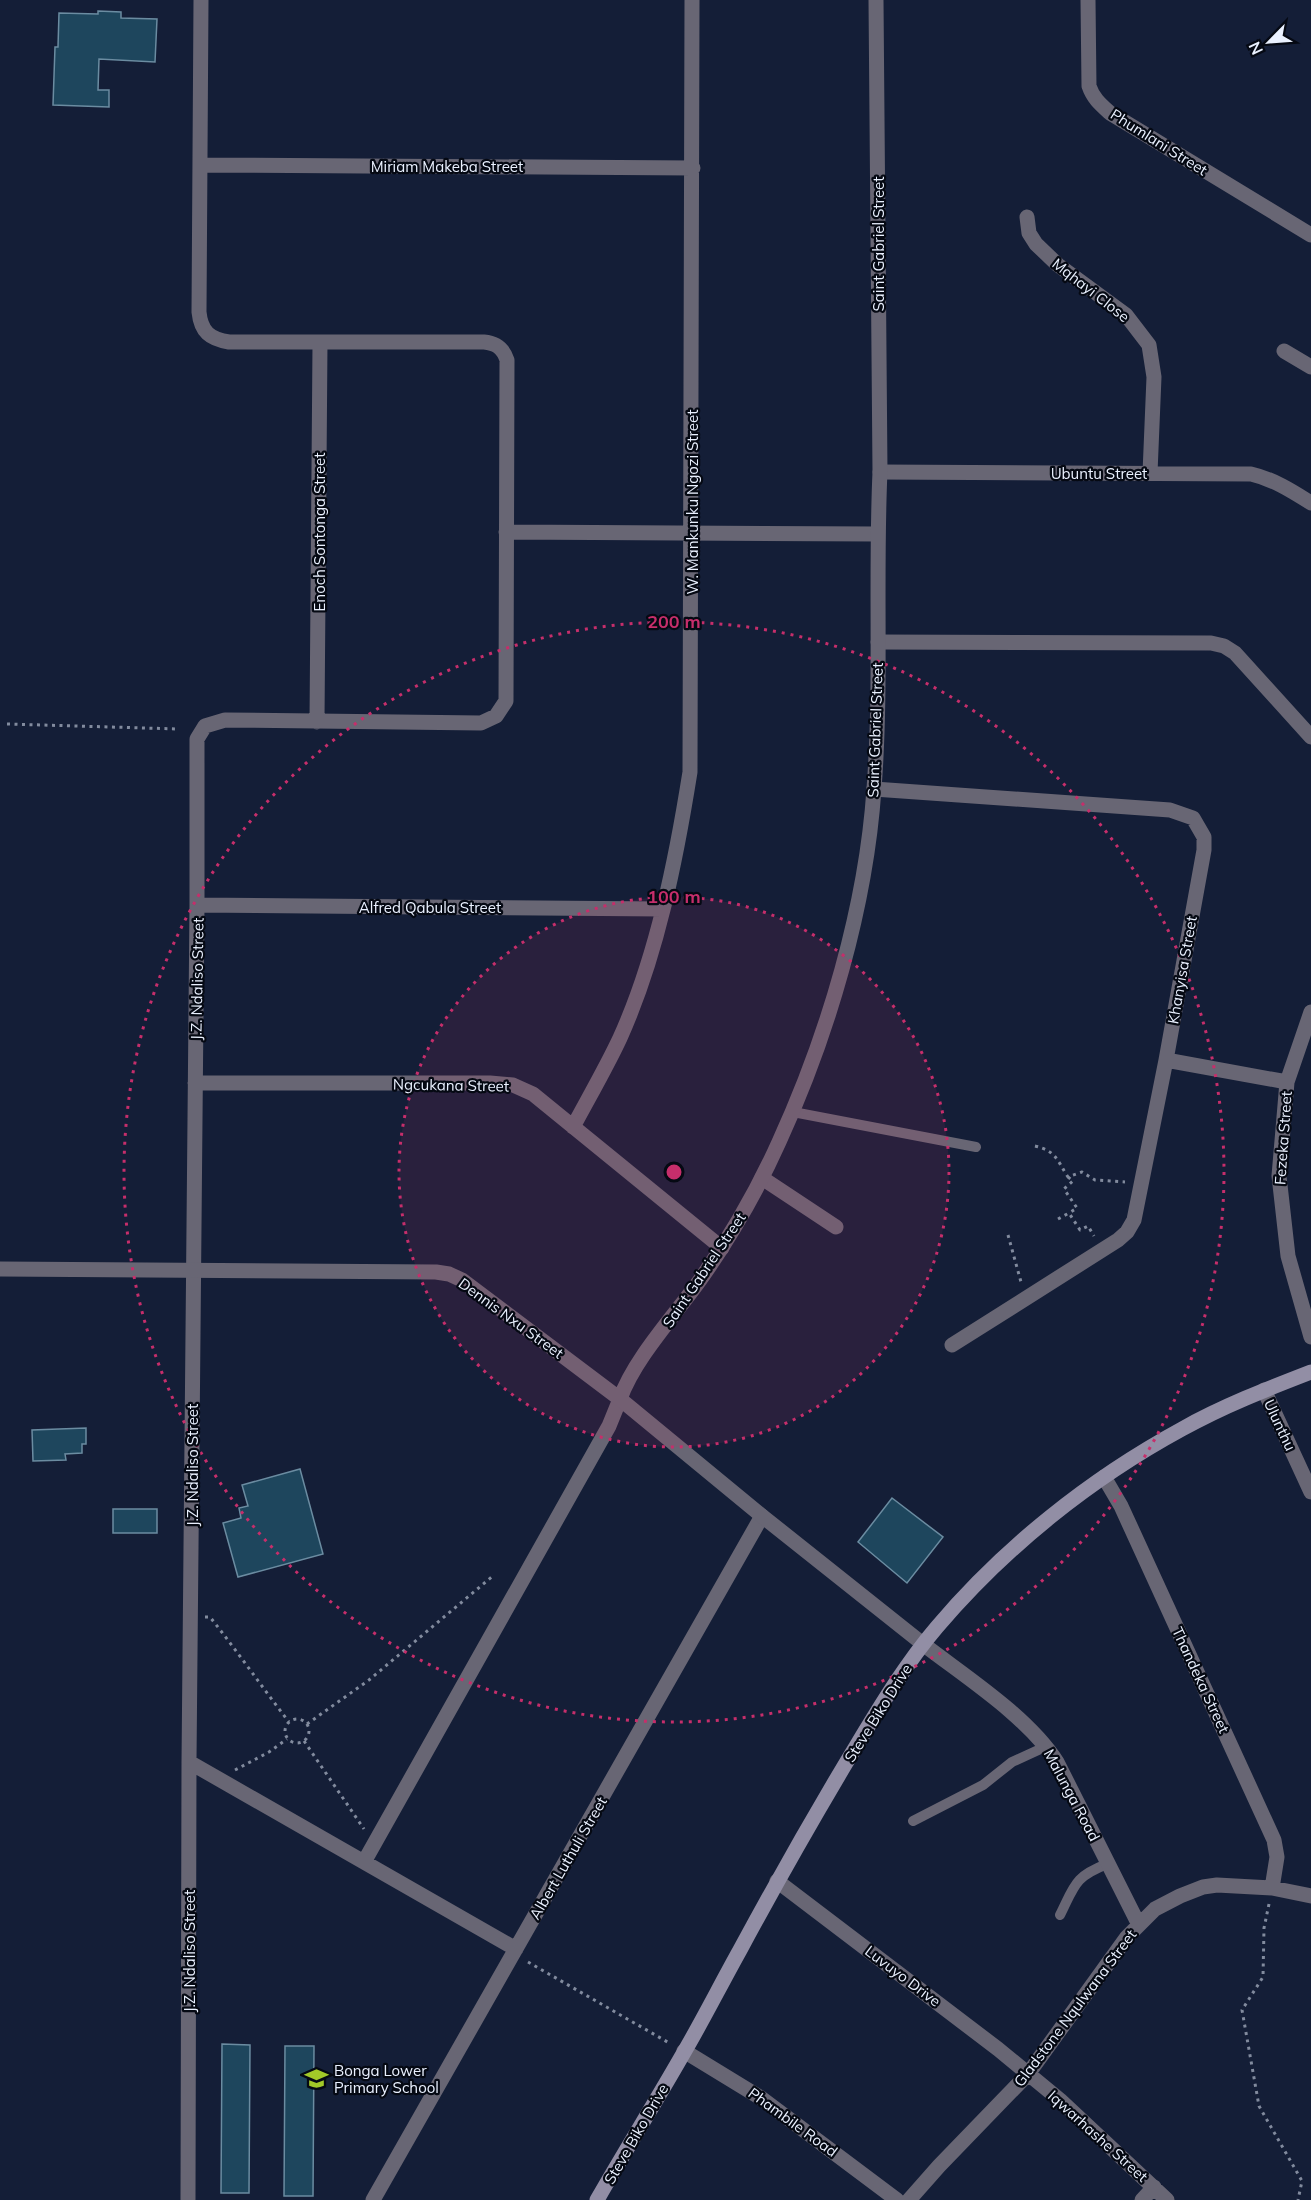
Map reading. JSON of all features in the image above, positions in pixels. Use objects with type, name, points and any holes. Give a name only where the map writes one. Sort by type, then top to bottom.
[{"type":"main road","name":"Steve Biko Drive","points":[[600,2199],[678,2048],[860,1739],[923,1644],[987,1574],[1031,1533],[1104,1477],[1182,1429],[1264,1390],[1311,1372]]},
{"type":"street","points":[[201,0],[199,312],[202,326],[213,339],[320,343],[484,342],[500,347],[507,360],[506,701],[500,712],[486,722],[475,724],[317,722]]},
{"type":"street","name":"W. Mankunku Ngozi Street","points":[[573,1127],[620,1037],[643,975],[663,909],[684,815],[690,772],[692,0]]},
{"type":"street","name":"Saint Gabriel Street","points":[[364,1862],[609,1426],[631,1374],[722,1248],[762,1178],[793,1112],[827,1018],[857,908],[869,840],[874,789],[878,642],[877,534],[880,472],[876,0]]},
{"type":"street","name":"Phumlani Street","points":[[1088,0],[1089,86],[1092,95],[1099,103],[1110,113],[1311,235]]},
{"type":"street","name":"Miriam Makeba Street","points":[[201,165],[693,168]]},
{"type":"street","name":"Mqhayi Close","points":[[1027,217],[1029,233],[1035,244],[1058,265],[1126,315],[1149,345],[1154,377],[1150,473]]},
{"type":"street","name":"Enoch Sontonga Street","points":[[317,722],[320,343]]},
{"type":"street","points":[[1284,351],[1311,367]]},
{"type":"street","name":"Ubuntu Street","points":[[880,472],[1251,474],[1280,484],[1311,502]]},
{"type":"street","points":[[506,532],[877,534]]},
{"type":"street","points":[[878,642],[1211,643],[1224,646],[1235,653],[1311,737]]},
{"type":"street","name":"J.Z. Ndaliso Street","points":[[188,2200],[189,1762],[197,905],[196,745],[201,730],[210,724],[225,720],[317,722]]},
{"type":"street","name":"Khanyisa Street","points":[[874,789],[1170,810],[1193,818],[1204,837],[1204,850],[1167,1060],[1134,1220],[1127,1232],[1102,1250],[951,1345]]},
{"type":"street","name":"Alfred Qabula Street","points":[[197,905],[663,909]]},
{"type":"street","name":"Fezeka Street","points":[[1311,1012],[1287,1082],[1279,1176],[1288,1256],[1311,1337]]},
{"type":"street","points":[[1167,1060],[1287,1082]]},
{"type":"street","name":"Ngcukana Street","points":[[195,1083],[513,1085],[527,1090],[722,1248]]},
{"type":"street","points":[[762,1178],[836,1227]]},
{"type":"street","name":"Dennis Nxu Street","points":[[0,1269],[193,1269],[449,1274],[462,1280],[620,1399],[923,1644]]},
{"type":"street","name":"Ulunthu","points":[[1264,1390],[1311,1492]]},
{"type":"street","name":"Thandeka Street","points":[[1104,1477],[1121,1506],[1274,1840],[1277,1857],[1272,1887]]},
{"type":"street","name":"Albert Luthuli Street","points":[[373,2200],[520,1955],[762,1516]]},
{"type":"street","name":"Malunga Road","points":[[923,1644],[1022,1721],[1047,1746],[1138,1923]]},
{"type":"street","points":[[189,1762],[520,1955]]},
{"type":"street","name":"Luvuyo Drive","points":[[777,1881],[1028,2074]]},
{"type":"street","name":"Gladstone Nqulwana Street","points":[[909,2200],[1028,2074],[1138,1923],[1155,1909],[1203,1887],[1238,1885],[1272,1887],[1311,1896]]},
{"type":"street","name":"Phambile Road","points":[[678,2048],[761,2098],[897,2200]]},
{"type":"street","name":"Iqwarhashe Street","points":[[1028,2074],[1060,2100],[1167,2200]]},
{"type":"street","points":[[1142,2200],[1154,2187]]},
{"type":"lane","points":[[793,1112],[976,1147]]},
{"type":"lane","points":[[913,1821],[983,1785],[1012,1762],[1047,1746]]},
{"type":"lane","points":[[1060,1915],[1082,1876],[1107,1863]]},
{"type":"path","points":[[7,724],[178,729]]},
{"type":"path","points":[[1035,1146],[1048,1150],[1054,1155],[1073,1181],[1064,1189],[1077,1208],[1058,1219]]},
{"type":"path","points":[[1068,1177],[1082,1172],[1095,1180],[1142,1184]]},
{"type":"path","points":[[1069,1213],[1080,1230],[1088,1226],[1102,1250]]},
{"type":"path","points":[[1008,1235],[1019,1278],[1028,1298]]},
{"type":"path","points":[[307,1724],[369,1680],[494,1575]]},
{"type":"path","points":[[202,1617],[210,1617],[290,1722]]},
{"type":"path","points":[[299,1719],[307,1724],[309,1733],[304,1741],[295,1743],[287,1739],[285,1730],[290,1722],[299,1719]]},
{"type":"path","points":[[230,1773],[269,1752],[287,1739]]},
{"type":"path","points":[[304,1741],[367,1834]]},
{"type":"path","points":[[1272,1887],[1264,1928],[1263,1977],[1242,2010],[1259,2106],[1302,2181],[1298,2200]]},
{"type":"path","points":[[520,1955],[678,2048]]},
{"type":"building","points":[[98,11],[121,12],[121,18],[157,19],[155,62],[99,59],[98,90],[109,90],[109,107],[53,105],[59,13],[98,14]]},
{"type":"building","points":[[86,1428],[86,1444],[82,1444],[82,1453],[65,1454],[66,1460],[33,1461],[32,1430]]},
{"type":"building","points":[[300,1469],[323,1554],[238,1577],[223,1523],[241,1518],[239,1508],[248,1506],[242,1485]]},
{"type":"building","points":[[892,1498],[943,1537],[907,1583],[858,1542]]},
{"type":"building","points":[[113,1509],[157,1509],[157,1533],[113,1533]]},
{"type":"building","points":[[222,2044],[250,2045],[249,2193],[221,2193]]},
{"type":"building","points":[[285,2046],[314,2046],[313,2196],[284,2196]]},
{"type":"place","name":"Bonga Lower Primary School","points":[[316,2079]]}]
